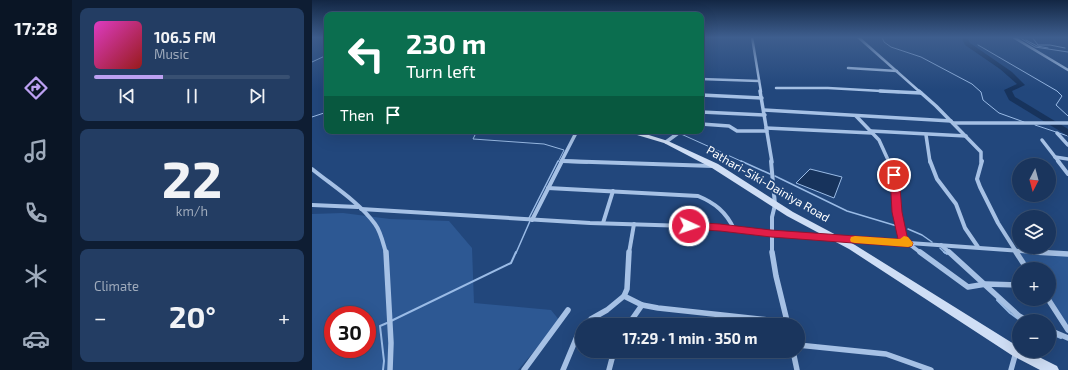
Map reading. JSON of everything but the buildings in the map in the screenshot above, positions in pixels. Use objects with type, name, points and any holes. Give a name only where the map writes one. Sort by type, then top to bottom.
[{"type":"main road","name":"Pathari-Siki-Dainiya Road","points":[[639,134],[666,142],[715,166],[776,205],[858,251],[1012,349]]},
{"type":"main road","name":"Pathari-Siki-Dainiya Road","points":[[1029,358],[1053,370]]},
{"type":"street","points":[[755,54],[767,130],[776,205],[772,217],[771,234],[776,276],[786,318]]},
{"type":"street","points":[[878,54],[922,93],[981,152],[982,159],[977,179],[982,192],[1012,245]]},
{"type":"street","points":[[1042,54],[1068,70]]},
{"type":"street","points":[[848,68],[897,71]]},
{"type":"street","points":[[704,79],[759,81]]},
{"type":"street","points":[[776,88],[828,88],[922,93]]},
{"type":"street","points":[[704,95],[762,98]]},
{"type":"street","points":[[764,110],[987,124],[1067,123]]},
{"type":"street","points":[[704,112],[764,115]]},
{"type":"street","points":[[856,116],[872,132],[883,147],[895,177],[897,212],[902,237],[968,287],[986,284],[1012,285]]},
{"type":"street","points":[[704,124],[729,126],[737,131],[767,130],[872,132],[966,136]]},
{"type":"street","points":[[532,220],[576,134]]},
{"type":"street","points":[[666,142],[677,134]]},
{"type":"street","points":[[1057,134],[1068,145]]},
{"type":"street","points":[[926,135],[928,156],[937,179],[956,204],[965,228],[978,247]]},
{"type":"street","points":[[1042,140],[1068,174]]},
{"type":"street","points":[[1055,157],[1068,159]]},
{"type":"street","points":[[562,161],[715,166]]},
{"type":"street","points":[[312,170],[360,208],[375,224],[382,237],[386,253],[391,343],[390,370]]},
{"type":"street","points":[[548,188],[698,196],[709,200],[720,208],[728,217],[734,229]]},
{"type":"street","points":[[603,223],[613,191]]},
{"type":"street","points":[[312,206],[532,220],[734,229],[771,234],[1012,250]]},
{"type":"street","points":[[593,318],[608,310],[624,296],[627,289],[629,250],[634,224]]},
{"type":"street","points":[[941,245],[1018,314]]},
{"type":"street","points":[[1056,253],[1068,254]]},
{"type":"street","points":[[624,296],[642,305],[738,318]]},
{"type":"street","points":[[633,318],[642,305]]},
{"type":"street","points":[[1053,306],[1068,330]]},
{"type":"street","points":[[524,370],[568,310]]},
{"type":"street","points":[[1056,333],[1068,338]]},
{"type":"street","points":[[563,370],[575,341]]},
{"type":"street","points":[[805,346],[886,354],[931,370]]},
{"type":"street","points":[[609,370],[612,358]]},
{"type":"street","points":[[794,358],[797,370]]},
{"type":"street","points":[[1011,370],[1015,358]]},
{"type":"shaded area","points":[[810,169],[842,177],[834,198],[796,183]]},
{"type":"shaded area","points":[[343,213],[390,219],[449,221],[472,248],[474,303],[551,310],[560,321],[518,370],[312,370],[312,214]]},
{"type":"shaded area","points":[[1018,254],[1068,254],[1068,330],[1053,306],[1056,306],[1056,262],[1023,262]]},
{"type":"waterway","points":[[913,54],[921,57],[972,84],[981,92],[983,100],[999,113],[1024,122]]},
{"type":"waterway","points":[[982,54],[1002,68],[1022,85],[1008,90],[1012,98],[1068,133]]},
{"type":"waterway","points":[[994,54],[1057,91],[1062,96],[1056,105],[1068,116]]},
{"type":"waterway","points":[[312,62],[324,56]]},
{"type":"waterway","points":[[312,117],[324,113]]},
{"type":"waterway","points":[[1035,125],[1068,136]]},
{"type":"waterway","points":[[476,134],[473,139],[544,144],[564,150],[558,162]]},
{"type":"waterway","points":[[681,134],[743,162]]},
{"type":"waterway","points":[[529,218],[558,161]]},
{"type":"waterway","points":[[741,161],[770,174]]},
{"type":"waterway","points":[[775,176],[847,211],[897,226]]},
{"type":"waterway","points":[[516,253],[530,221]]},
{"type":"waterway","points":[[908,229],[922,235],[932,242]]},
{"type":"waterway","points":[[940,248],[944,252]]},
{"type":"waterway","points":[[391,321],[511,263],[516,252]]},
{"type":"waterway","points":[[997,300],[1012,314]]},
{"type":"waterway","points":[[383,370],[384,361],[380,326],[387,323]]},
{"type":"waterway","points":[[1056,336],[1061,338]]},
{"type":"slow traffic","points":[[855,240],[908,243],[904,240]]},
{"type":"route","points":[[689,226],[720,227],[771,234],[908,243],[902,237],[897,212],[894,175]]}]
